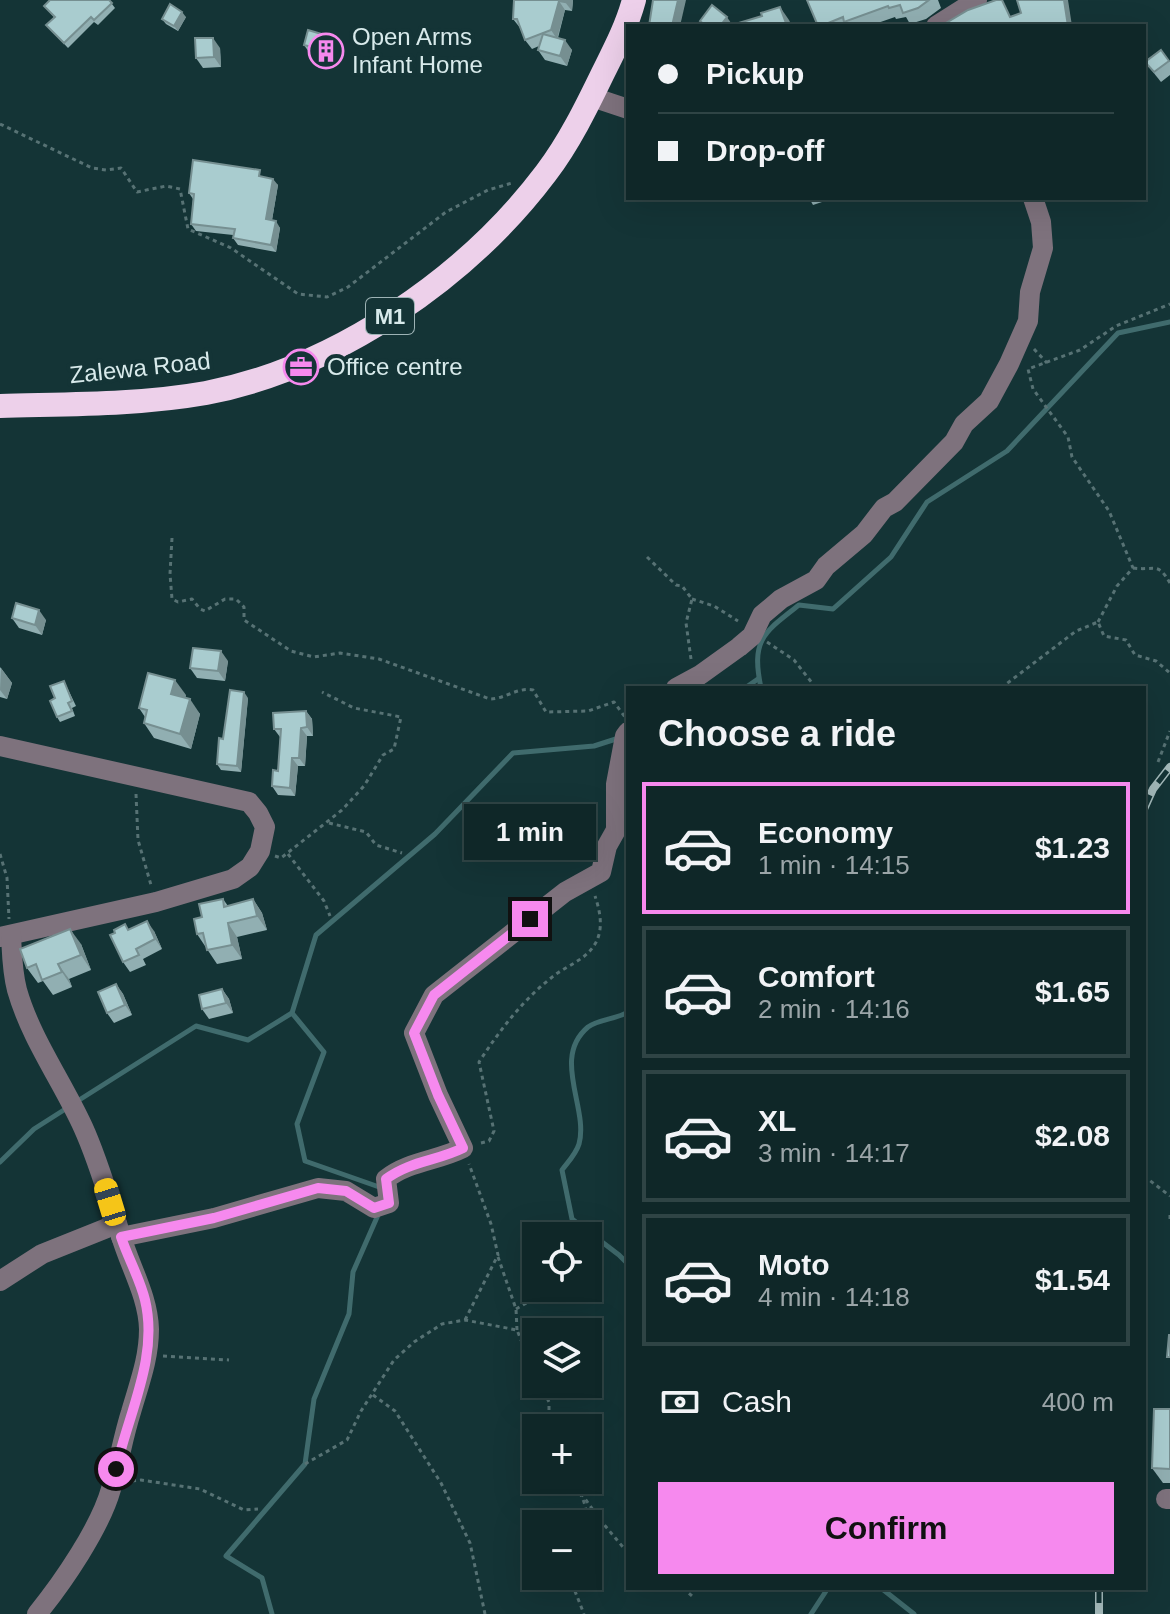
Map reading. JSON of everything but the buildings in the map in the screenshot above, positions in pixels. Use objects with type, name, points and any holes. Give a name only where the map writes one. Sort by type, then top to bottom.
[{"type":"highway","name":"Zalewa Road","points":[[626,24],[634,0]]},
{"type":"highway","name":"Zalewa Road","points":[[0,406],[117,402],[208,392],[298,363],[369,329],[417,299],[490,236],[547,172],[592,97],[626,24]]},
{"type":"street","points":[[939,24],[977,0]]},
{"type":"street","points":[[592,97],[626,108]]},
{"type":"street","points":[[685,683],[727,656],[753,633],[762,615],[781,599],[816,580],[826,566],[864,534],[884,508],[895,502],[954,442],[964,424],[989,401],[1028,321],[1030,292],[1043,248],[1041,222],[1034,200]]},
{"type":"street","points":[[0,1281],[42,1254],[119,1231],[214,1218],[318,1188],[346,1191],[374,1208],[382,1206],[389,1203],[386,1179],[400,1168],[463,1148],[414,1033],[434,995],[565,892],[601,872],[607,846],[616,830],[616,784],[626,735]]},
{"type":"street","points":[[0,746],[249,802],[265,827],[260,851],[250,867],[233,879],[156,902],[5,936],[17,992],[49,1066],[82,1123],[96,1157],[145,1299],[149,1327],[147,1356],[111,1491],[87,1539],[37,1614]]},
{"type":"path","points":[[0,124],[92,168],[121,168],[137,192],[166,186],[180,189],[188,229],[231,248],[298,294],[327,297],[348,287],[446,212],[488,190],[517,181]]},
{"type":"path","points":[[1133,568],[1109,511],[1072,457],[1068,437],[1033,389],[1028,369],[1080,350],[1116,326],[1170,304]]},
{"type":"path","points":[[1032,346],[1047,363]]},
{"type":"path","points":[[172,538],[172,599],[178,602],[192,599],[205,611],[225,599],[236,599],[244,607],[244,620],[291,651],[314,657],[340,653],[376,658],[490,699],[529,689],[536,695],[543,710],[549,713],[588,711],[614,702],[626,717]]},
{"type":"path","points":[[647,557],[676,585],[682,586],[692,599],[714,606],[794,660],[814,686]]},
{"type":"path","points":[[1004,686],[1076,631],[1098,622],[1117,586],[1133,568],[1158,568],[1170,583]]},
{"type":"path","points":[[685,683],[686,623],[692,599]]},
{"type":"path","points":[[1098,622],[1104,636],[1126,640],[1135,655],[1156,661],[1170,673]]},
{"type":"path","points":[[260,851],[281,858],[311,833],[329,823],[357,794],[383,755],[394,749],[401,717],[354,708],[322,692]]},
{"type":"path","points":[[1158,762],[1170,731]]},
{"type":"path","points":[[136,778],[138,840],[156,902]]},
{"type":"path","points":[[329,823],[366,832],[376,845],[402,853]]},
{"type":"path","points":[[0,854],[7,878],[5,936]]},
{"type":"path","points":[[288,854],[324,901],[330,916]]},
{"type":"path","points":[[522,1342],[517,1330],[516,1309],[491,1224],[463,1148],[489,1141],[494,1131],[479,1062],[516,1009],[597,942],[601,916],[595,894],[601,872]]},
{"type":"path","points":[[1146,1178],[1170,1196]]},
{"type":"path","points":[[465,1320],[498,1255]]},
{"type":"path","points":[[516,1309],[528,1302]]},
{"type":"path","points":[[305,1464],[347,1440],[394,1360],[442,1324],[465,1320],[517,1330]]},
{"type":"path","points":[[147,1356],[229,1360]]},
{"type":"path","points":[[372,1394],[395,1411],[441,1483],[470,1543],[485,1614]]},
{"type":"path","points":[[111,1491],[123,1482],[141,1480],[200,1489],[244,1510],[258,1509]]},
{"type":"path","points":[[582,1494],[626,1551]]},
{"type":"path","points":[[575,1590],[584,1614]]},
{"type":"path","points":[[685,1590],[692,1596]]},
{"type":"waterway","points":[[761,686],[759,648],[776,623],[799,605],[833,609],[891,557],[927,502],[1007,451],[1118,333],[1170,322]]},
{"type":"waterway","points":[[748,686],[758,679]]},
{"type":"waterway","points":[[76,1102],[196,1026],[248,1040],[292,1013],[316,935],[435,834],[513,753],[594,746],[619,738]]},
{"type":"waterway","points":[[292,1013],[324,1052],[297,1124],[305,1161],[382,1188]]},
{"type":"waterway","points":[[626,1013],[592,1024],[577,1039],[572,1053],[572,1068],[581,1130],[578,1148],[562,1170],[572,1219],[626,1262]]},
{"type":"waterway","points":[[0,1162],[34,1129],[67,1108]]},
{"type":"waterway","points":[[272,1614],[262,1578],[226,1556],[305,1464],[314,1399],[349,1314],[353,1272],[378,1215]]},
{"type":"waterway","points":[[811,1614],[827,1590]]},
{"type":"waterway","points":[[884,1590],[914,1614]]},
{"type":"railway","points":[[1146,805],[1153,789],[1170,767]]},
{"type":"railway","points":[[1099,1590],[1099,1614]]},
{"type":"place","name":"Open Arms Infant Home","points":[[326,51]]},
{"type":"place","name":"Office centre","points":[[301,367]]},
{"type":"route","points":[[116,1469],[142,1378],[149,1327],[145,1299],[121,1237],[214,1218],[318,1188],[346,1191],[374,1208],[382,1206],[389,1203],[386,1179],[400,1168],[463,1148],[414,1033],[434,995],[530,919]]}]
